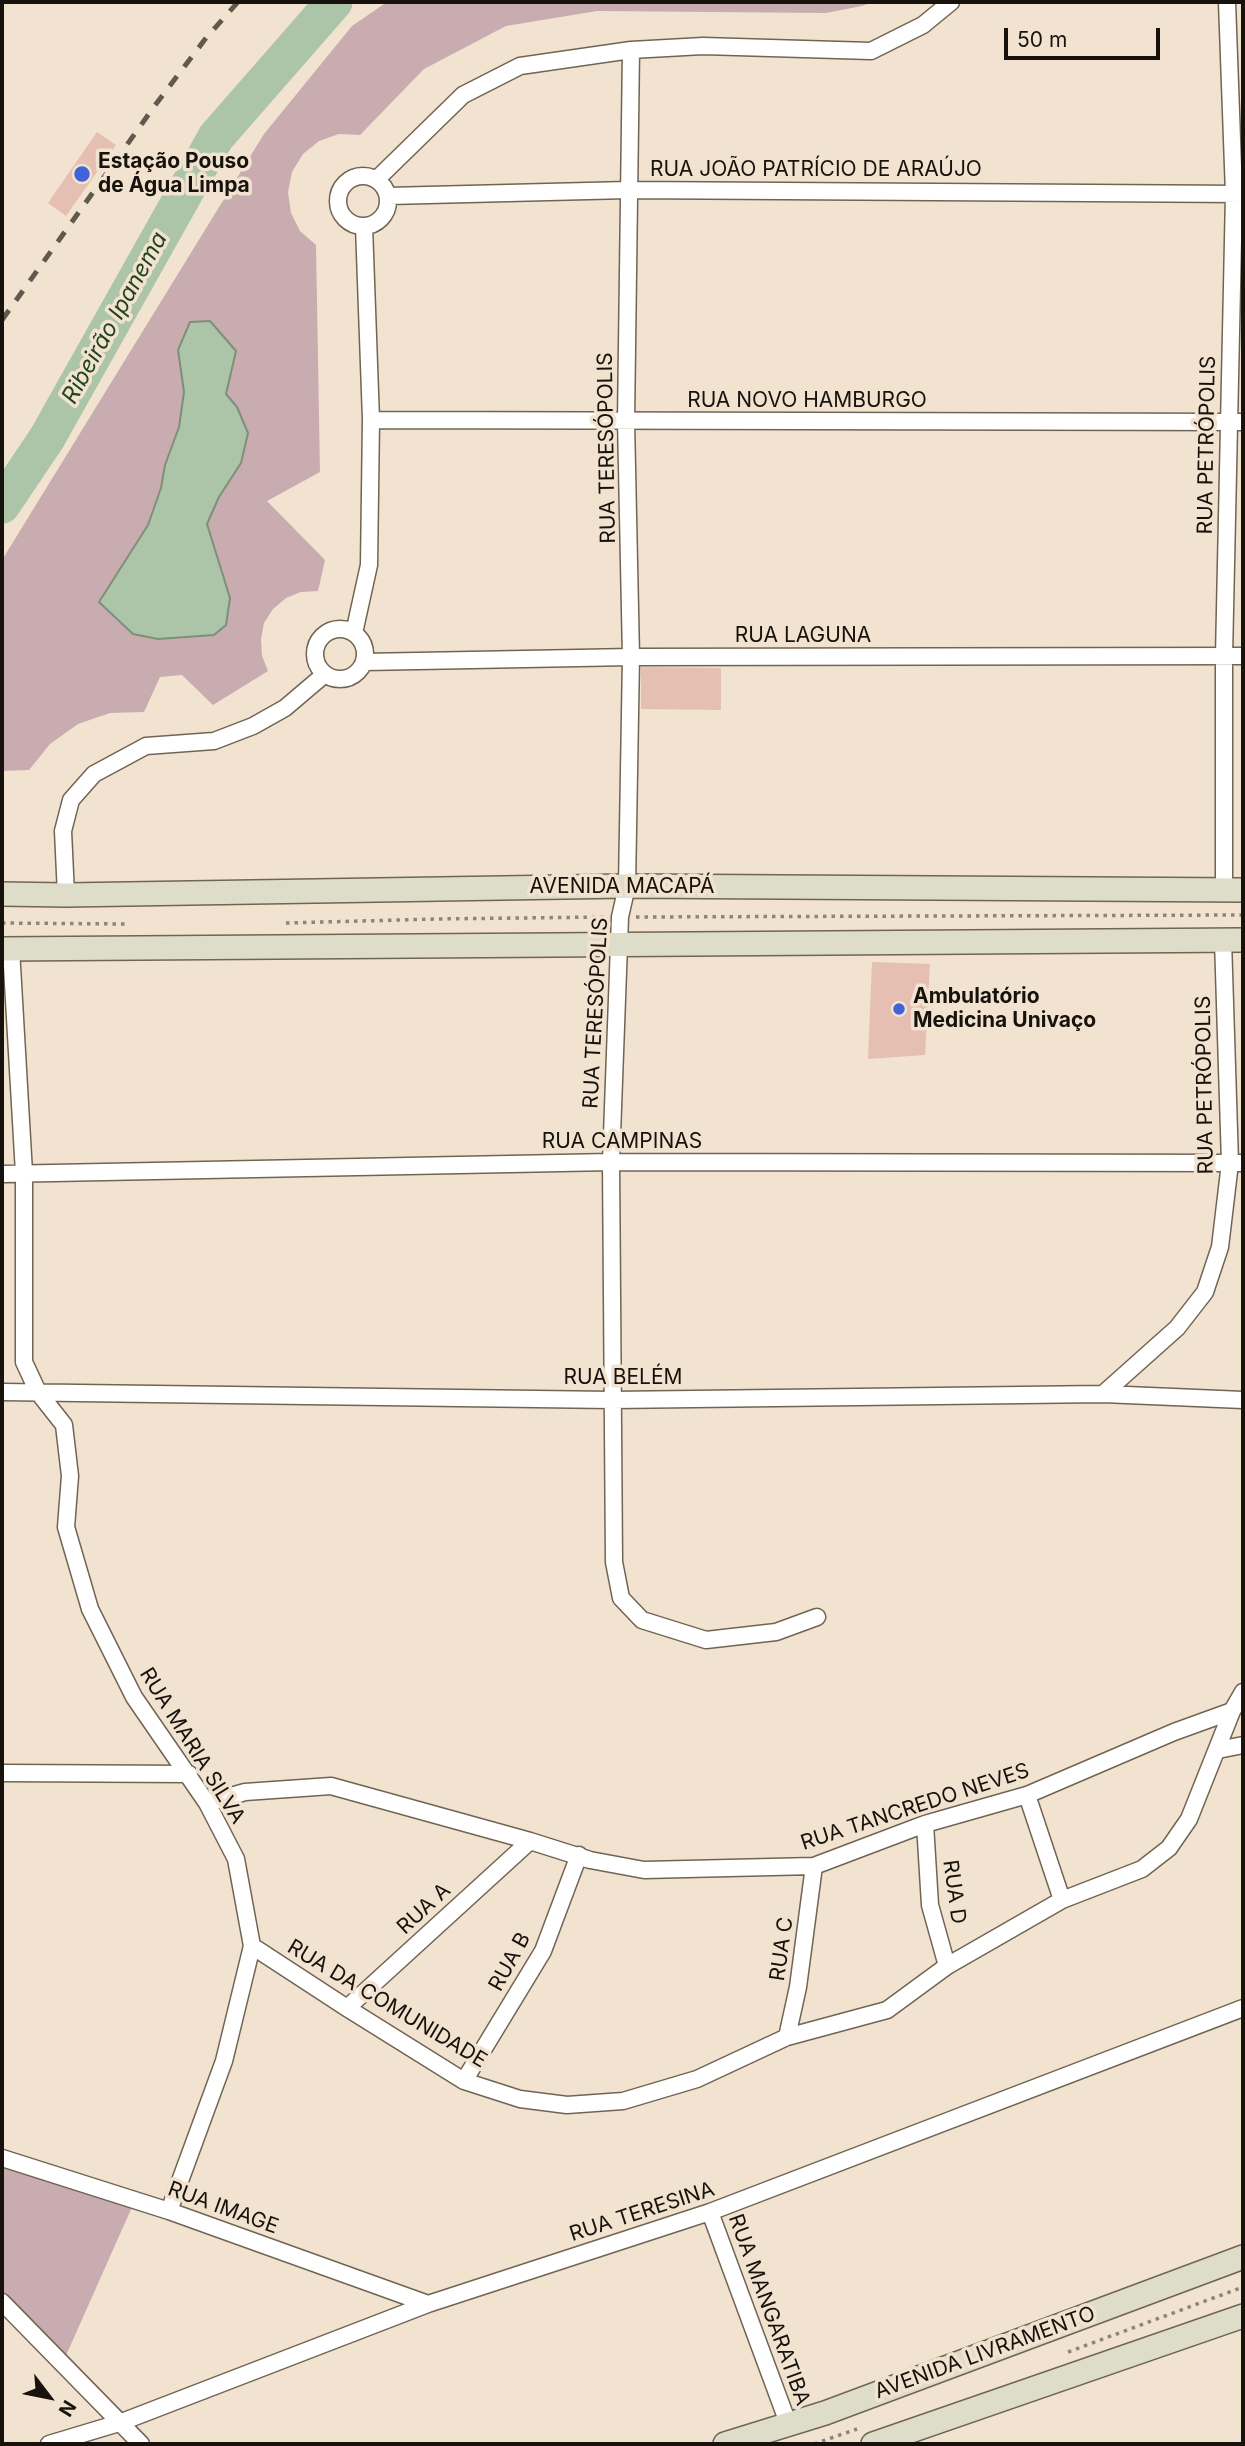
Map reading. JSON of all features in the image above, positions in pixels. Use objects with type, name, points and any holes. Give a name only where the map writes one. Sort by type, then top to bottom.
[{"type":"main road","name":"AVENIDA MACAPÁ","points":[[2,894],[627,886],[1234,890]]},
{"type":"main road","points":[[6,949],[1233,940]]},
{"type":"main road","name":"AVENIDA LIVRAMENTO","points":[[725,2444],[838,2408],[1243,2257]]},
{"type":"main road","points":[[873,2444],[1243,2316]]},
{"type":"street","points":[[377,179],[463,95],[520,66],[631,50],[702,46],[871,51],[923,25],[951,2]]},
{"type":"street","name":"RUA PETRÓPOLIS","points":[[1227,2],[1238,194],[1235,422],[1224,656],[1234,890]]},
{"type":"street","name":"RUA TERESÓPOLIS","points":[[631,50],[626,421],[631,657],[627,886],[620,917],[611,1162],[614,1562],[621,1598],[642,1620],[706,1640],[776,1632],[817,1617]]},
{"type":"street","points":[[360,175],[377,179],[388,196],[385,213],[380,219],[364,226],[348,221],[338,207],[338,198],[345,183],[360,175]]},
{"type":"street","name":"RUA JOÃO PATRÍCIO DE ARAÚJO","points":[[388,196],[628,190],[1238,194]]},
{"type":"street","points":[[354,633],[369,565],[371,420],[364,226]]},
{"type":"street","name":"RUA NOVO HAMBURGO","points":[[371,420],[1235,422]]},
{"type":"street","points":[[346,629],[354,633],[363,646],[363,662],[360,669],[347,678],[340,679],[325,674],[315,660],[317,644],[329,631],[346,629]]},
{"type":"street","name":"RUA LAGUNA","points":[[363,662],[631,657],[1243,656]]},
{"type":"street","points":[[66,895],[63,831],[71,800],[94,774],[146,746],[214,741],[253,726],[285,708],[325,674]]},
{"type":"street","name":"RUA PETRÓPOLIS","points":[[1103,1394],[1177,1328],[1205,1292],[1220,1247],[1237,1163],[1233,940]]},
{"type":"street","name":"RUA MARIA SILVA","points":[[6,949],[24,1173],[24,1362],[38,1392],[64,1425],[70,1476],[66,1527],[90,1609],[134,1697],[189,1774],[191,1782],[207,1803],[236,1859],[253,1946],[224,2061],[169,2211]]},
{"type":"street","name":"RUA CAMPINAS","points":[[2,1174],[611,1162],[1237,1163]]},
{"type":"street","name":"RUA BELÉM","points":[[2,1392],[612,1400],[1103,1394],[1243,1400]]},
{"type":"street","points":[[1232,1711],[1243,1692]]},
{"type":"street","name":"RUA DA COMUNIDADE","points":[[253,1946],[464,2081],[520,2099],[567,2105],[623,2101],[697,2079],[787,2037],[887,2010],[947,1966],[1062,1900],[1142,1869],[1169,1848],[1189,1819],[1232,1711]]},
{"type":"street","name":"RUA TANCREDO NEVES","points":[[207,1803],[245,1792],[331,1786],[590,1860],[644,1870],[814,1866],[925,1824],[1027,1795],[1174,1732],[1232,1711]]},
{"type":"street","points":[[1218,1750],[1243,1745]]},
{"type":"street","points":[[2,1773],[189,1774]]},
{"type":"street","points":[[1027,1795],[1062,1900]]},
{"type":"street","name":"RUA D","points":[[925,1824],[930,1905],[947,1966]]},
{"type":"street","name":"RUA A","points":[[347,2008],[530,1841]]},
{"type":"street","name":"RUA B","points":[[464,2081],[543,1951],[579,1856]]},
{"type":"street","name":"RUA C","points":[[787,2037],[798,1987],[814,1866]]},
{"type":"street","name":"RUA TERESINA","points":[[49,2444],[120,2423],[428,2304],[710,2212],[1243,2008]]},
{"type":"street","name":"RUA IMAGE","points":[[2,2158],[169,2211],[428,2304]]},
{"type":"street","name":"RUA MANGARATIBA","points":[[710,2212],[788,2423]]},
{"type":"street","points":[[2,2302],[141,2444]]},
{"type":"shaded area","points":[[387,2],[872,2],[826,13],[597,11],[506,26],[424,69],[360,135],[339,134],[319,141],[303,154],[292,172],[288,192],[291,213],[300,231],[316,245],[320,472],[267,501],[325,560],[318,591],[301,592],[286,598],[273,609],[264,623],[261,639],[262,656],[268,671],[213,705],[182,675],[160,677],[144,712],[110,713],[78,724],[50,744],[29,770],[2,771],[2,560],[264,134],[352,26]],"holes":[[[236,351],[226,394],[237,407],[219,497],[207,524],[216,558],[214,635],[133,634],[99,602],[148,525],[179,427],[184,392]]]},
{"type":"shaded area","points":[[210,321],[236,351],[226,394],[237,407],[248,433],[241,463],[219,497],[207,524],[230,598],[226,625],[214,635],[158,639],[133,634],[99,602],[148,525],[161,488],[165,465],[179,427],[184,392],[178,350],[190,322]]},
{"type":"shaded area","points":[[2,2165],[132,2207],[64,2360],[2,2295]]},
{"type":"building","name":"Estação Pouso de Água Limpa","points":[[97,132],[116,145],[66,216],[48,203]]},
{"type":"building","points":[[641,667],[721,668],[721,710],[641,709]]},
{"type":"building","name":"Ambulatório Medicina Univaço","points":[[872,962],[930,964],[925,1055],[868,1059]]},
{"type":"waterway","name":"Ribeirão Ipanema","points":[[2,505],[47,438],[216,137],[334,2]]},
{"type":"railway","points":[[2,320],[156,104],[206,38],[238,2]]},
{"type":"place","name":"Estação Pouso de Água Limpa","points":[[82,174]]},
{"type":"place","name":"Ambulatório Medicina Univaço","points":[[899,1009]]}]
